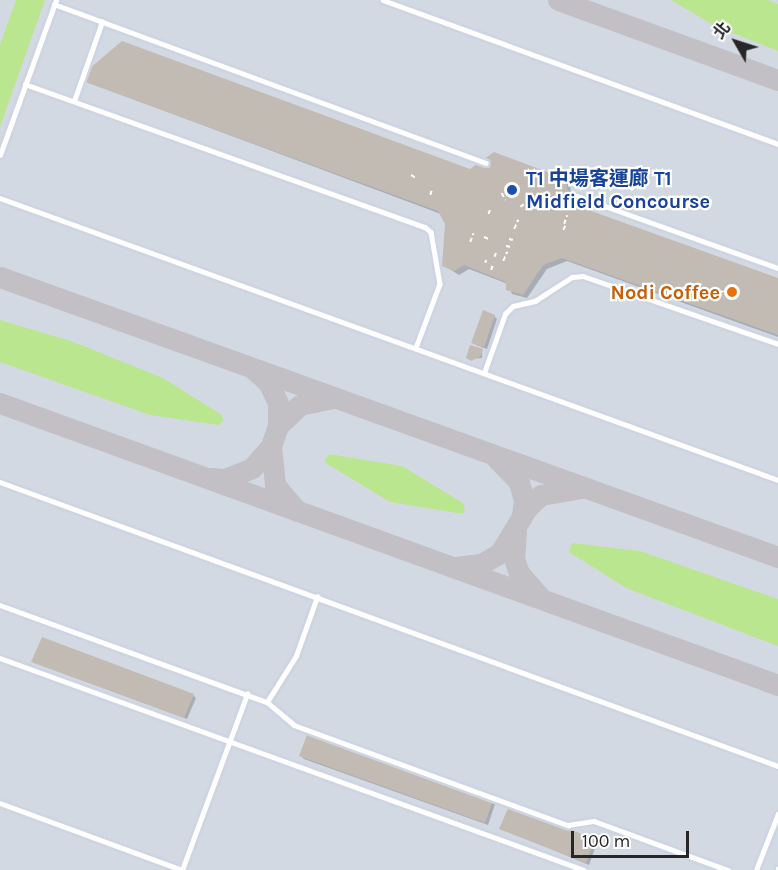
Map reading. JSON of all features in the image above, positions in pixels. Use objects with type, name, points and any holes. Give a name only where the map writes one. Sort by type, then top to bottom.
[{"type":"lane","points":[[383,0],[778,144]]},
{"type":"lane","points":[[0,155],[55,2],[102,22],[486,163]]},
{"type":"lane","points":[[74,101],[102,22]]},
{"type":"lane","points":[[25,84],[425,227],[430,232],[440,284],[416,348]]},
{"type":"lane","points":[[577,196],[778,268]]},
{"type":"lane","points":[[0,198],[778,480]]},
{"type":"lane","points":[[484,373],[505,314],[513,306],[535,301],[572,278],[583,276],[778,344]]},
{"type":"lane","points":[[0,482],[778,766]]},
{"type":"lane","points":[[267,702],[296,656],[317,597]]},
{"type":"lane","points":[[0,605],[247,694],[267,702],[294,725],[568,825],[594,821],[728,870]]},
{"type":"lane","points":[[0,658],[584,870]]},
{"type":"lane","points":[[0,803],[182,870],[247,694]]},
{"type":"lane","points":[[756,870],[778,813]]},
{"type":"path","points":[[411,175],[416,178]]},
{"type":"path","points":[[430,195],[432,189]]},
{"type":"path","points":[[502,193],[505,200]]},
{"type":"path","points":[[520,207],[528,201]]},
{"type":"path","points":[[488,214],[490,210]]},
{"type":"path","points":[[564,230],[567,215]]},
{"type":"path","points":[[514,229],[518,220]]},
{"type":"path","points":[[470,242],[473,234]]},
{"type":"path","points":[[484,237],[489,239]]},
{"type":"path","points":[[509,239],[513,240]]},
{"type":"path","points":[[506,246],[511,248]]},
{"type":"path","points":[[503,261],[507,252]]},
{"type":"path","points":[[494,257],[496,253]]},
{"type":"path","points":[[491,270],[493,264]]},
{"type":"shaded area","points":[[0,0],[778,0],[778,870],[0,870]]},
{"type":"green space","points":[[16,0],[45,0],[0,127],[0,45]]},
{"type":"green space","points":[[671,0],[768,0],[778,4],[778,51],[715,26]]},
{"type":"green space","points":[[0,320],[71,341],[163,378],[222,415],[223,421],[218,425],[150,415],[0,362]]},
{"type":"green space","points":[[329,454],[402,466],[463,503],[465,510],[463,514],[390,502],[324,462]]},
{"type":"green space","points":[[572,543],[640,551],[778,599],[778,646],[626,588],[569,552]]},
{"type":"building","name":"T1 中場客運廊 T1 Midfield Concourse","points":[[122,41],[470,169],[494,152],[566,179],[569,203],[778,278],[778,335],[562,258],[543,265],[523,295],[506,290],[506,282],[464,265],[454,271],[442,266],[445,224],[438,211],[77,79]]},
{"type":"building","points":[[483,310],[495,315],[484,347],[471,343]]},
{"type":"building","points":[[470,345],[483,349],[481,356],[471,361],[466,358]]},
{"type":"building","points":[[42,637],[194,694],[184,718],[31,662]]},
{"type":"building","points":[[308,732],[493,800],[485,823],[299,756]]},
{"type":"building","points":[[509,806],[595,839],[586,863],[499,829]]},
{"type":"taxiway","points":[[558,0],[778,80]]},
{"type":"taxiway","points":[[0,277],[778,557]]},
{"type":"taxiway","points":[[211,478],[225,479],[252,468],[271,446],[278,426],[278,403],[268,382],[253,369]]},
{"type":"taxiway","points":[[278,426],[300,405],[334,398]]},
{"type":"taxiway","points":[[0,403],[778,685]]},
{"type":"taxiway","points":[[271,446],[275,485],[297,511]]},
{"type":"taxiway","points":[[496,458],[519,482],[524,501],[522,516]]},
{"type":"taxiway","points":[[456,567],[481,564],[500,553],[527,508],[541,495],[581,488]]},
{"type":"taxiway","points":[[516,531],[514,558],[519,573],[541,598]]},
{"type":"place","name":"T1 中場客運廊 T1 Midfield Concourse","points":[[512,190]]},
{"type":"place","name":"Nodi Coffee","points":[[732,292]]}]
